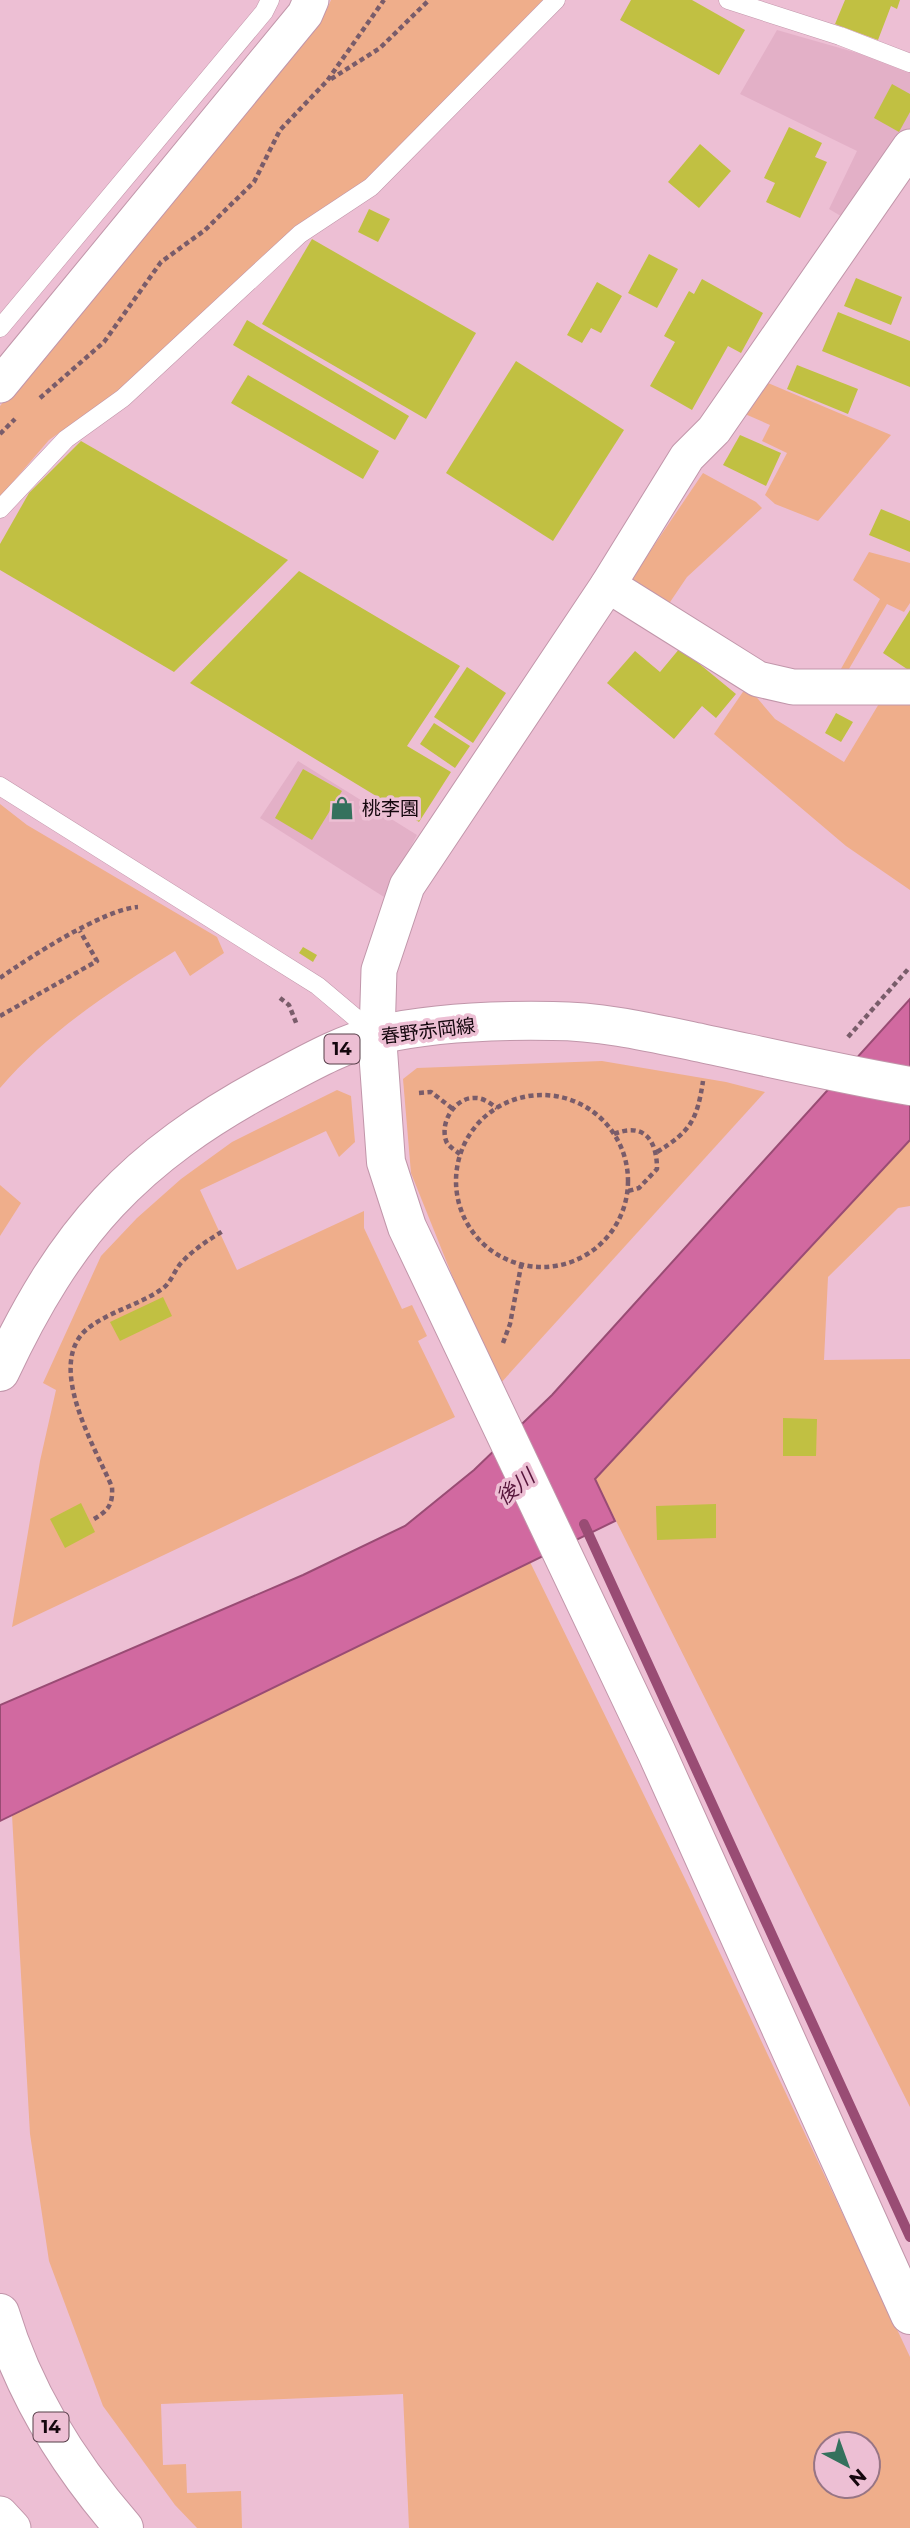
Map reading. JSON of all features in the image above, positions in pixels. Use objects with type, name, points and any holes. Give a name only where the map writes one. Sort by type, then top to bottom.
[{"type":"street","points":[[0,385],[305,14],[312,0]]},
{"type":"street","points":[[910,147],[714,430],[687,457],[608,585],[407,886],[379,970],[377,1036],[386,1162],[407,1227],[656,1751],[910,2315]]},
{"type":"street","points":[[608,585],[758,679],[793,687],[910,687]]},
{"type":"street","name":"春野赤岡線","points":[[0,1372],[44,1285],[78,1235],[125,1183],[178,1139],[236,1102],[313,1061],[377,1036],[440,1026],[555,1021],[647,1032],[819,1070],[910,1086]]},
{"type":"street","name":"14","points":[[0,2313],[11,2351],[68,2458],[124,2528]]},
{"type":"street","points":[[0,2514],[13,2528]]},
{"type":"lane","points":[[0,328],[264,12],[270,0]]},
{"type":"lane","points":[[0,509],[66,439],[123,398],[300,234],[371,187],[556,0]]},
{"type":"lane","points":[[728,0],[840,36],[910,63]]},
{"type":"lane","points":[[0,786],[318,986],[377,1036]]},
{"type":"path","points":[[34,402],[104,342],[161,262],[205,230],[254,182],[280,130],[327,81],[384,0]]},
{"type":"path","points":[[327,81],[380,48],[429,0]]},
{"type":"path","points":[[0,434],[24,411]]},
{"type":"path","points":[[0,978],[26,959],[122,910],[144,908]]},
{"type":"path","points":[[0,1016],[97,961],[80,931]]},
{"type":"path","points":[[847,1038],[910,967]]},
{"type":"path","points":[[657,1152],[690,1128],[698,1112],[705,1069]]},
{"type":"path","points":[[412,1093],[431,1092],[453,1109]]},
{"type":"path","points":[[530,1097],[565,1098],[587,1107],[614,1134],[626,1163],[627,1192],[616,1226],[603,1243],[585,1256],[565,1265],[543,1268],[521,1266],[500,1258],[482,1244],[468,1227],[459,1207],[455,1185],[460,1155],[465,1141],[478,1123],[497,1108],[530,1097]]},
{"type":"path","points":[[460,1155],[448,1144],[444,1126],[453,1109],[466,1098],[480,1098],[497,1108]]},
{"type":"path","points":[[614,1134],[627,1129],[642,1131],[652,1139],[657,1152],[657,1169],[639,1188],[627,1192]]},
{"type":"path","points":[[94,1519],[106,1511],[113,1501],[112,1487],[76,1403],[70,1378],[71,1352],[85,1331],[106,1316],[164,1288],[179,1264],[223,1231]]},
{"type":"path","points":[[473,1367],[501,1348],[510,1324],[521,1266]]},
{"type":"shaded area","points":[[331,0],[543,0],[363,183],[120,390],[49,440],[0,497],[0,406],[327,9]]},
{"type":"shaded area","points":[[777,30],[910,68],[910,147],[856,225],[829,209],[857,151],[740,94]]},
{"type":"shaded area","points":[[768,383],[891,435],[818,521],[775,504],[765,495],[787,453],[762,441],[770,425],[745,414]]},
{"type":"shaded area","points":[[703,473],[762,508],[687,577],[664,611],[635,593],[632,578]]},
{"type":"shaded area","points":[[869,552],[910,563],[910,603],[904,612],[887,604],[846,674],[837,676],[880,599],[853,580]]},
{"type":"shaded area","points":[[747,686],[775,719],[844,762],[883,697],[910,702],[910,890],[846,846],[714,734]]},
{"type":"shaded area","points":[[298,761],[417,835],[384,897],[260,818]]},
{"type":"shaded area","points":[[0,804],[27,825],[217,937],[224,953],[190,976],[175,951],[105,996],[60,1030],[0,1088]]},
{"type":"shaded area","points":[[602,1061],[726,1082],[765,1092],[499,1385],[486,1360],[411,1173],[403,1079],[417,1068]]},
{"type":"shaded area","points":[[337,1090],[351,1096],[355,1142],[339,1157],[326,1131],[200,1190],[237,1270],[364,1211],[364,1228],[402,1309],[412,1305],[427,1336],[418,1341],[455,1417],[12,1627],[40,1461],[56,1390],[43,1383],[101,1256],[137,1218],[181,1179],[232,1142]]},
{"type":"shaded area","points":[[910,1140],[910,1206],[898,1208],[828,1277],[824,1360],[910,1359],[910,2107],[595,1479]]},
{"type":"shaded area","points":[[0,1185],[21,1203],[0,1236]]},
{"type":"shaded area","points":[[530,1562],[687,1883],[910,2357],[910,2528],[409,2528],[403,2394],[161,2404],[163,2465],[186,2464],[187,2493],[241,2491],[242,2528],[197,2528],[175,2505],[103,2406],[49,2261],[30,2134],[12,1815]]},
{"type":"water","name":"後川","points":[[910,999],[910,1140],[595,1479],[615,1521],[0,1821],[0,1705],[303,1575],[405,1526],[474,1470],[552,1395]]},
{"type":"building","points":[[631,0],[692,0],[745,30],[719,75],[620,20]]},
{"type":"building","points":[[845,0],[900,0],[897,9],[891,6],[878,40],[835,24]]},
{"type":"building","points":[[892,84],[910,94],[910,112],[899,132],[874,118]]},
{"type":"building","points":[[789,127],[822,143],[815,157],[827,162],[800,218],[766,202],[775,183],[764,178]]},
{"type":"building","points":[[700,144],[731,171],[699,208],[668,182]]},
{"type":"building","points":[[369,209],[390,219],[378,242],[358,232]]},
{"type":"building","points":[[312,239],[476,333],[426,419],[262,324]]},
{"type":"building","points":[[649,254],[678,269],[657,308],[628,293]]},
{"type":"building","points":[[856,278],[902,297],[891,325],[844,306]]},
{"type":"building","points":[[702,279],[763,313],[741,353],[728,346],[692,410],[650,386],[675,342],[664,336],[689,291],[694,294]]},
{"type":"building","points":[[597,282],[622,296],[601,333],[591,328],[582,343],[567,335]]},
{"type":"building","points":[[838,312],[910,341],[910,387],[822,351]]},
{"type":"building","points":[[247,320],[409,416],[395,440],[233,345]]},
{"type":"building","points":[[516,361],[624,430],[553,541],[446,473]]},
{"type":"building","points":[[797,365],[858,389],[848,414],[787,389]]},
{"type":"building","points":[[248,375],[379,451],[363,479],[231,403]]},
{"type":"building","points":[[740,435],[781,453],[766,486],[723,465]]},
{"type":"building","points":[[81,441],[288,560],[174,672],[0,570],[0,544],[29,493]]},
{"type":"building","points":[[881,509],[910,521],[910,552],[869,535]]},
{"type":"building","points":[[299,571],[460,666],[407,746],[451,772],[419,822],[190,683]]},
{"type":"building","points":[[910,610],[910,671],[883,653]]},
{"type":"building","points":[[680,648],[736,694],[716,718],[702,706],[674,739],[607,683],[635,651],[660,672]]},
{"type":"building","points":[[467,667],[506,693],[473,743],[434,717]]},
{"type":"building","points":[[836,713],[853,722],[841,742],[825,733]]},
{"type":"building","points":[[434,723],[470,746],[455,768],[420,744]]},
{"type":"building","points":[[303,769],[342,791],[312,840],[275,818]]},
{"type":"building","points":[[303,947],[317,955],[313,962],[299,953]]},
{"type":"building","points":[[163,1297],[172,1316],[120,1341],[110,1322]]},
{"type":"building","points":[[783,1418],[817,1419],[816,1456],[783,1456]]},
{"type":"building","points":[[81,1503],[95,1532],[65,1548],[50,1519]]},
{"type":"building","points":[[716,1504],[716,1538],[657,1540],[656,1506]]},
{"type":"waterway","points":[[584,1524],[910,2237]]},
{"type":"place","name":"桃李園","points":[[342,808]]}]
